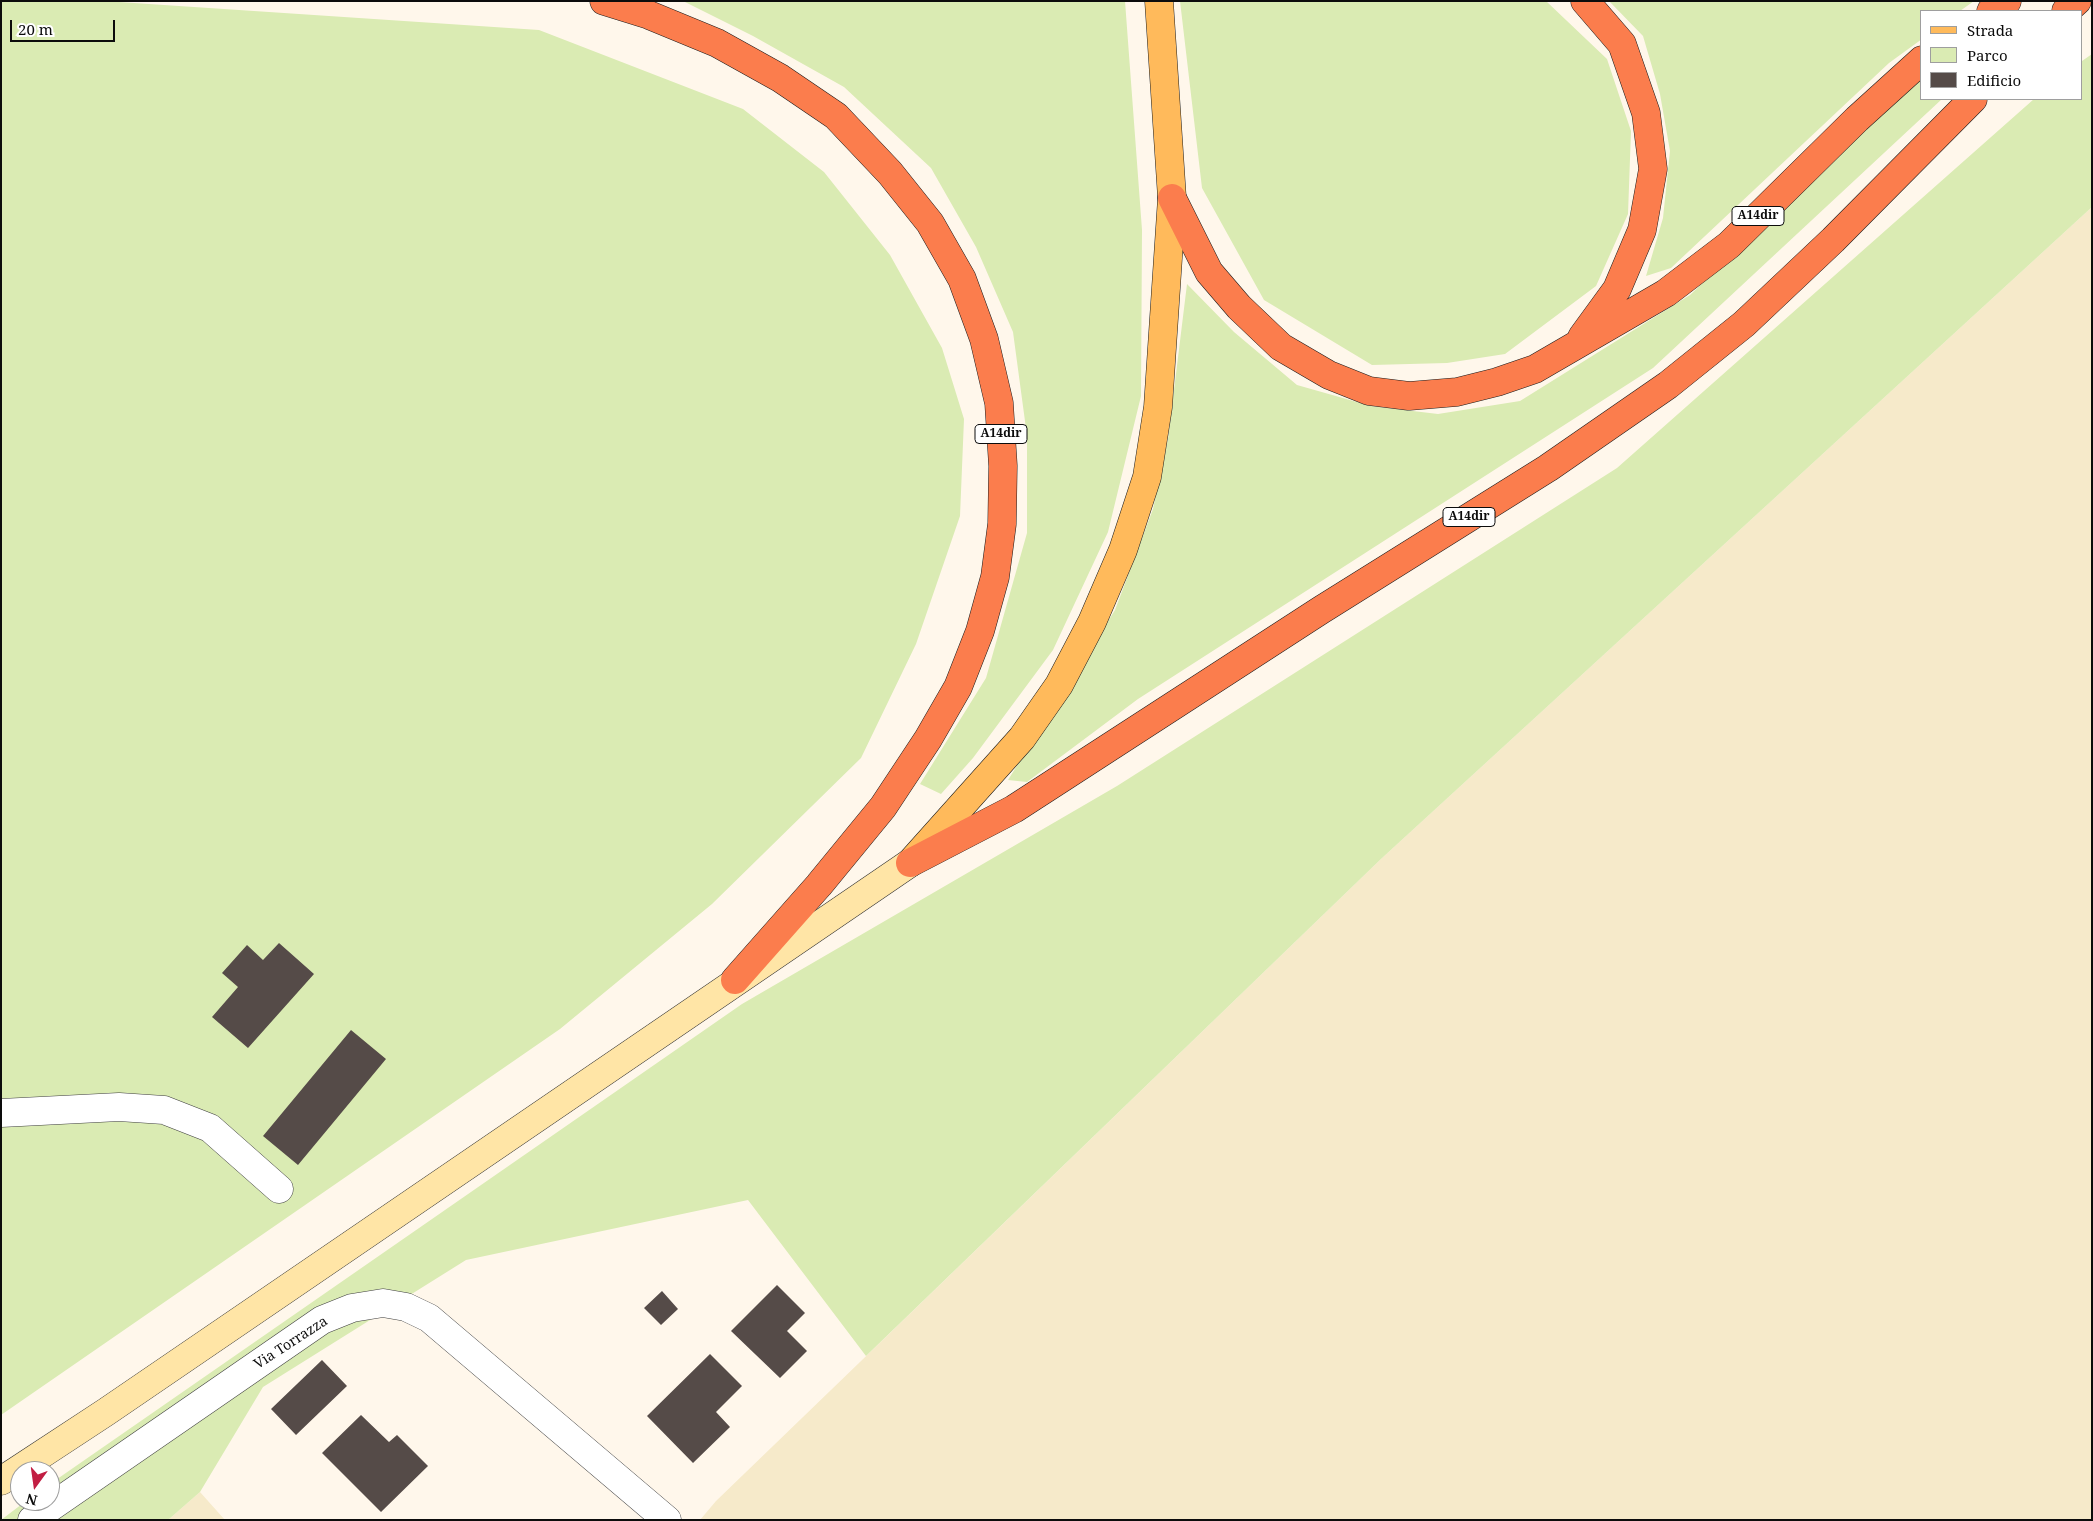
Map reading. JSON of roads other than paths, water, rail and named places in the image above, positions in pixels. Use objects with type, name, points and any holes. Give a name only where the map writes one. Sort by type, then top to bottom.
[{"type":"highway","name":"A14dir","points":[[604,1],[649,15],[718,43],[780,78],[836,116],[890,173],[924,216],[962,279],[984,339],[999,402],[1003,466],[1002,514],[995,578],[980,631],[958,687],[928,739],[883,807],[819,885],[735,980]]},
{"type":"highway","name":"A14dir","points":[[1575,346],[1617,289],[1642,230],[1653,169],[1646,113],[1622,44],[1585,1]]},
{"type":"highway","points":[[1993,10],[2007,1]]},
{"type":"highway","points":[[2067,10],[2077,1]]},
{"type":"highway","name":"A14dir","points":[[1172,198],[1209,272],[1280,348],[1329,375],[1369,391],[1409,396],[1457,392],[1497,382],[1535,369],[1666,293],[1728,244],[1857,119],[1920,62]]},
{"type":"highway","name":"A14dir","points":[[910,863],[1014,809],[1320,610],[1548,468],[1668,385],[1744,324],[1840,233],[1972,100]]},
{"type":"main road","name":"A14dir","points":[[1,1481],[301,1279],[735,980],[910,863],[1022,738],[1059,685],[1092,622],[1124,550],[1147,477],[1158,407],[1172,198],[1160,1]]},
{"type":"street","points":[[1,1114],[120,1107],[164,1110],[210,1128],[279,1189]]},
{"type":"street","name":"Via Torrazza","points":[[32,1520],[322,1320],[352,1308],[383,1303],[406,1308],[429,1318],[667,1520]]}]
